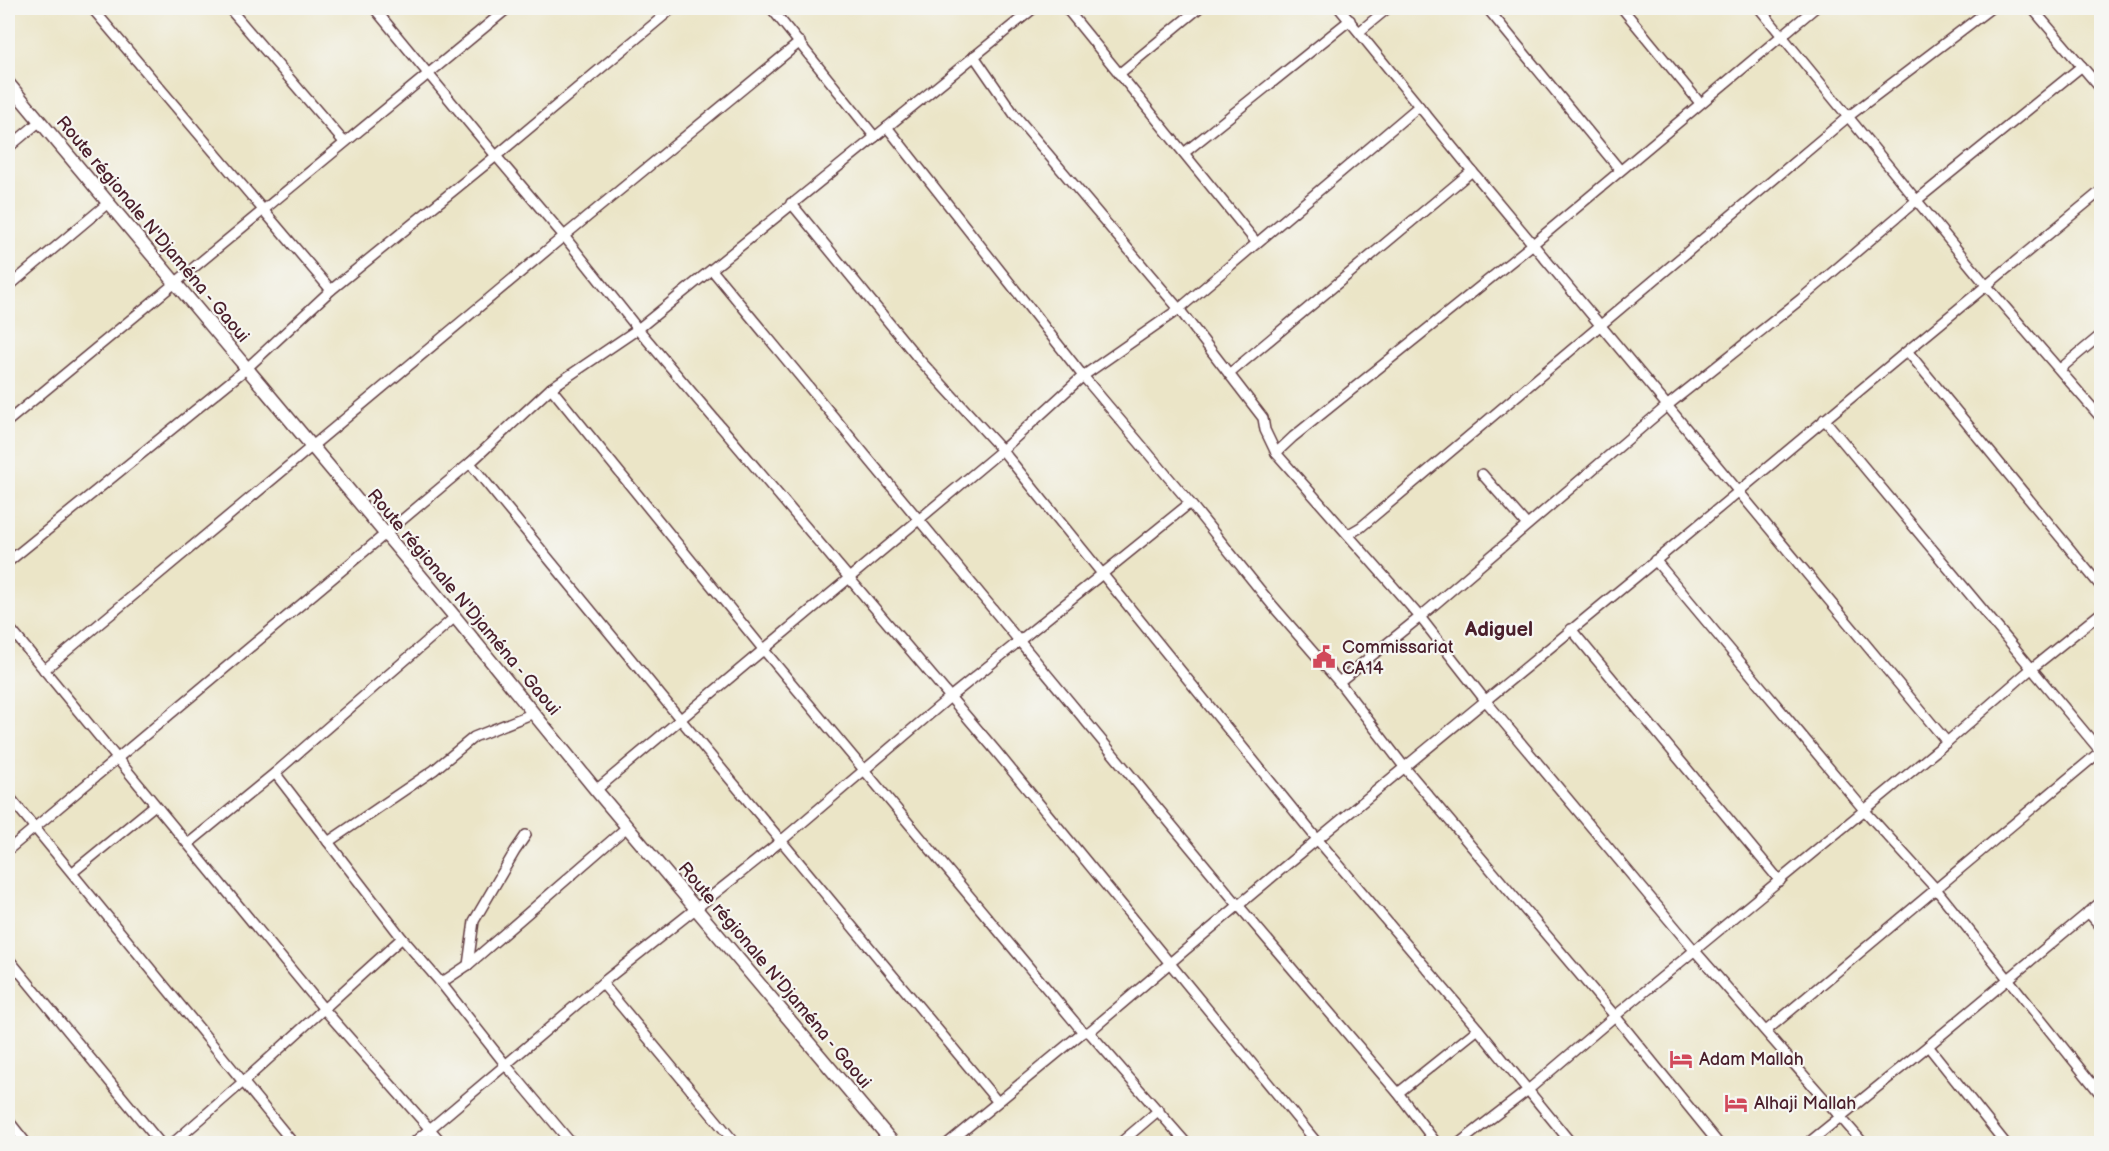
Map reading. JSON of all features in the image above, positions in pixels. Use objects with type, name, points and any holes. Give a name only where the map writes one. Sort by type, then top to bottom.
[{"type":"street","points":[[92,8],[331,290]]},
{"type":"street","points":[[229,8],[344,142]]},
{"type":"street","points":[[374,8],[564,236],[638,329],[950,697],[1318,1143]]},
{"type":"street","points":[[489,8],[497,17]]},
{"type":"street","points":[[8,421],[174,281],[508,8]]},
{"type":"street","points":[[8,562],[246,369],[331,290],[673,8]]},
{"type":"street","points":[[771,8],[875,137]]},
{"type":"street","points":[[8,850],[470,463],[551,388],[638,329],[1034,8]]},
{"type":"street","points":[[1066,8],[1256,242]]},
{"type":"street","points":[[1119,74],[1199,8]]},
{"type":"street","points":[[1339,8],[1947,742]]},
{"type":"street","points":[[1359,32],[1388,8]]},
{"type":"street","points":[[1487,8],[1620,170]]},
{"type":"street","points":[[1622,8],[1700,103]]},
{"type":"street","points":[[1759,8],[1986,285],[2102,419]]},
{"type":"street","points":[[1276,453],[1533,244],[1815,8]]},
{"type":"street","points":[[1349,534],[1361,527],[1602,326],[1849,116],[1991,8]]},
{"type":"street","points":[[2032,8],[2102,90]]},
{"type":"street","points":[[1184,153],[1350,20]]},
{"type":"street","points":[[44,670],[800,42]]},
{"type":"street","points":[[974,56],[1014,114],[1179,309],[1263,418],[1265,430],[1276,453],[1420,616],[1485,700],[1695,951],[1864,1143]]},
{"type":"street","points":[[1339,682],[1668,405],[1801,299],[1917,200],[2082,66]]},
{"type":"street","name":"Route régionale N'Djaména - Gaoui","points":[[8,83],[455,617],[596,790],[894,1143]]},
{"type":"street","points":[[596,790],[1002,450],[1083,376],[1179,309],[1419,106]]},
{"type":"street","points":[[8,148],[39,122]]},
{"type":"street","points":[[887,127],[1083,376],[1719,1143]]},
{"type":"street","points":[[1229,374],[1472,171]]},
{"type":"street","points":[[947,1143],[1086,1032],[1317,839],[1406,768],[1485,700],[2102,190]]},
{"type":"street","points":[[8,287],[108,203]]},
{"type":"street","points":[[791,203],[917,357],[1002,450],[1317,839],[1572,1143]]},
{"type":"street","points":[[712,270],[917,520],[1398,1093],[1437,1143]]},
{"type":"street","points":[[2060,369],[2102,334]]},
{"type":"street","points":[[1908,352],[2102,588]]},
{"type":"street","points":[[551,388],[763,649],[1086,1032],[1187,1143]]},
{"type":"street","points":[[1766,1031],[2101,751],[1824,419]]},
{"type":"street","points":[[470,463],[997,1101]]},
{"type":"street","points":[[1482,474],[1527,525]]},
{"type":"street","points":[[412,1143],[602,983],[781,841],[950,697],[1190,503]]},
{"type":"street","points":[[1655,560],[1865,811],[1936,889],[2102,1096]]},
{"type":"street","points":[[1458,1143],[1528,1090],[2102,612]]},
{"type":"street","points":[[188,844],[275,773],[455,617]]},
{"type":"street","points":[[8,626],[323,1008],[443,1143]]},
{"type":"street","points":[[1571,629],[1780,880]]},
{"type":"street","points":[[328,842],[434,770],[474,737],[534,713]]},
{"type":"street","points":[[275,773],[402,938],[572,1143]]},
{"type":"street","points":[[8,795],[294,1143]]},
{"type":"street","points":[[72,872],[156,805]]},
{"type":"street","points":[[441,983],[468,965],[627,827]]},
{"type":"street","points":[[468,965],[474,921],[526,835]]},
{"type":"street","points":[[1807,1143],[2102,901]]},
{"type":"street","points":[[2088,912],[2102,928]]},
{"type":"street","points":[[172,1143],[402,938]]},
{"type":"street","points":[[8,958],[161,1143]]},
{"type":"street","points":[[602,983],[736,1143]]},
{"type":"street","points":[[1398,1093],[1478,1029]]},
{"type":"street","points":[[1928,1046],[2006,1143]]},
{"type":"street","points":[[1119,1143],[1159,1110]]},
{"type":"street","points":[[8,1120],[27,1143]]},
{"type":"place","name":"Commissariat CA14","points":[[1324,657]]},
{"type":"place","name":"Adam Mallah","points":[[1681,1059]]},
{"type":"place","name":"Alhaji Mallah","points":[[1736,1103]]},
{"type":"district","name":"Adiguel","points":[[1499,629]]}]
